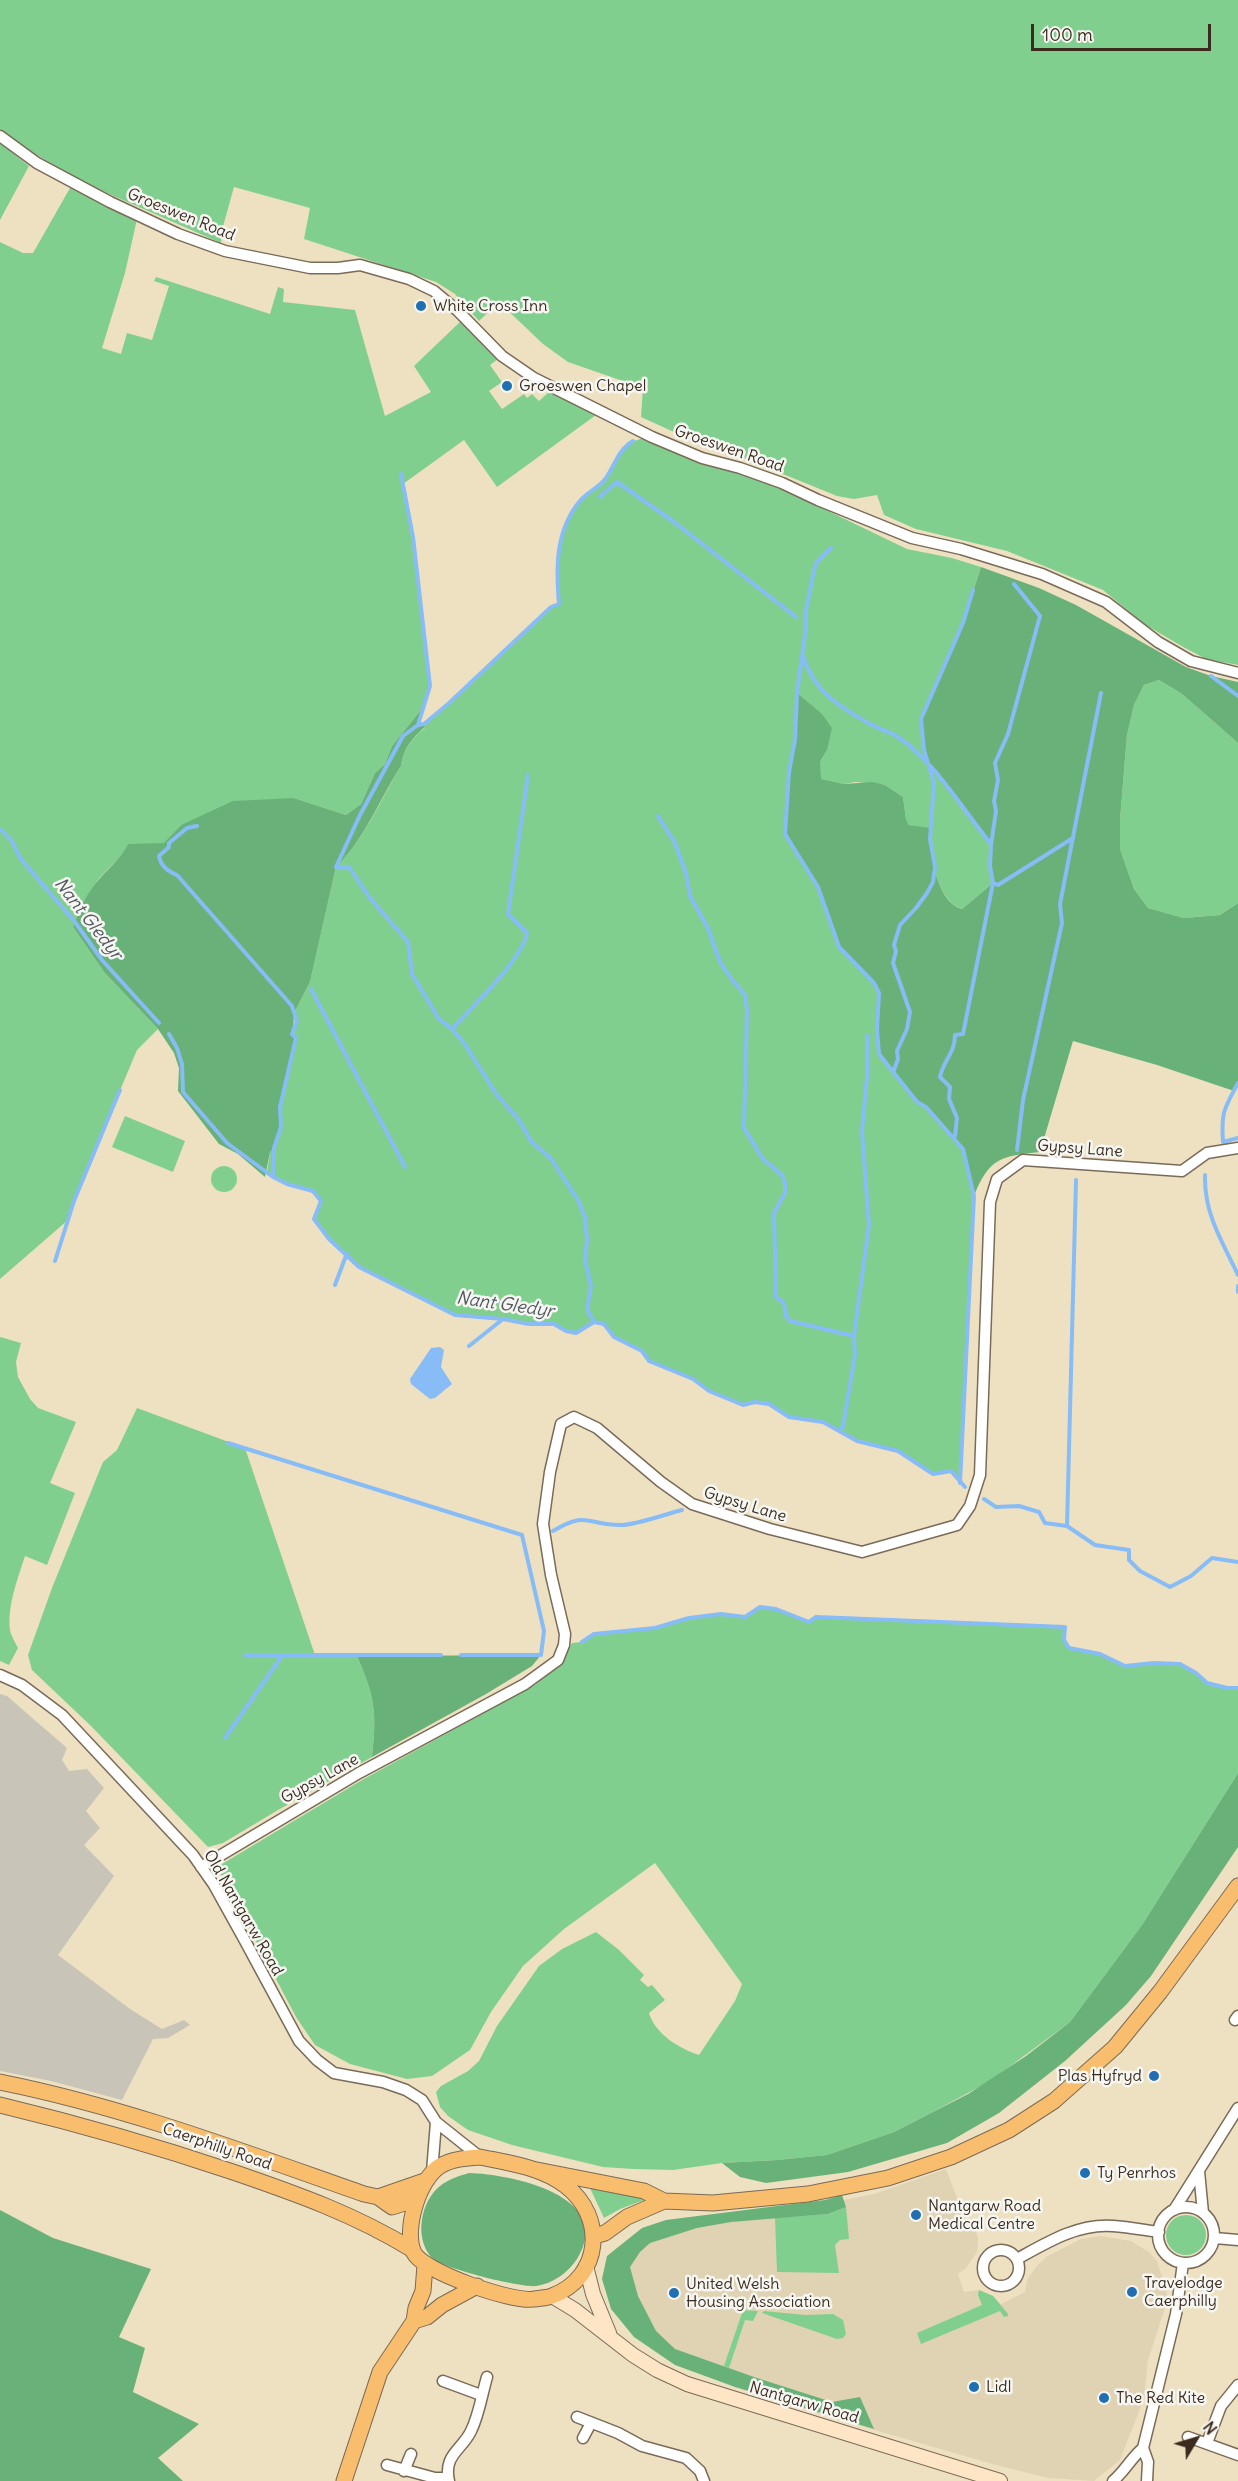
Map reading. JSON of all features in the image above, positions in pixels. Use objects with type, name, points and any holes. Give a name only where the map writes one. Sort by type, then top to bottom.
[{"type":"main road","points":[[378,2197],[429,2176],[450,2161],[480,2157],[644,2191],[664,2201],[713,2203],[808,2194],[888,2178],[951,2157],[1009,2130],[1054,2101],[1115,2047],[1160,1992],[1238,1886]]},
{"type":"main road","name":"Caerphilly Road","points":[[0,2082],[52,2092],[123,2112],[378,2197],[392,2206],[417,2199]]},
{"type":"main road","name":"Caerphilly Road","points":[[0,2105],[149,2143],[315,2200],[375,2227],[413,2250]]},
{"type":"main road","points":[[429,2176],[417,2199],[411,2221],[413,2250],[419,2261],[448,2277],[527,2301],[552,2296],[575,2281],[586,2266],[595,2244],[593,2224],[582,2202],[565,2185],[537,2170]]},
{"type":"main road","points":[[594,2236],[605,2233],[627,2217],[664,2201]]},
{"type":"main road","points":[[344,2481],[380,2372],[414,2321],[416,2308],[423,2291],[425,2265]]},
{"type":"main road","name":"Nantgarw Road","points":[[586,2266],[593,2294],[610,2335]]},
{"type":"main road","points":[[414,2321],[427,2317],[442,2305],[477,2286]]},
{"type":"main road","name":"Nantgarw Road","points":[[552,2296],[610,2335],[633,2355],[657,2370],[687,2384],[1000,2481]]},
{"type":"street","name":"Groeswen Road","points":[[0,136],[37,163],[110,202],[178,234],[225,251],[310,268],[360,265],[410,279],[434,291],[455,308],[502,356],[534,378],[652,437],[702,458],[782,483],[912,538],[961,549],[1042,574],[1106,602],[1158,642],[1191,661],[1238,673]]},
{"type":"street","name":"Gypsy Lane","points":[[201,1867],[359,1773],[525,1684],[558,1660],[564,1645],[565,1634],[551,1575],[543,1524],[550,1472],[561,1424],[574,1417],[597,1428],[661,1482],[692,1504],[771,1529],[862,1552],[957,1526],[970,1506],[980,1475],[990,1202],[997,1179],[1023,1160],[1182,1171],[1207,1153],[1238,1148]]},
{"type":"street","name":"Old Nantgarw Road","points":[[0,1675],[22,1685],[62,1715],[167,1826],[201,1867],[244,1939],[299,2041],[308,2052],[334,2073],[383,2082],[406,2090],[422,2100],[436,2122],[480,2157]]},
{"type":"street","points":[[1199,2171],[1203,2213],[1212,2225],[1215,2238],[1206,2255],[1191,2263],[1183,2263],[1174,2260],[1162,2249],[1159,2232],[1162,2222],[1174,2210],[1238,2108]]},
{"type":"street","points":[[429,2176],[436,2122]]},
{"type":"street","points":[[1174,2210],[1186,2207],[1203,2213]]},
{"type":"street","points":[[1017,2259],[1069,2233],[1089,2227],[1111,2226],[1159,2232]]},
{"type":"street","points":[[1215,2238],[1238,2240]]},
{"type":"street","points":[[1147,2481],[1148,2462],[1143,2448],[1176,2314],[1183,2263]]},
{"type":"street","points":[[387,2465],[435,2478],[449,2479],[448,2468],[453,2452],[471,2433],[487,2377]]},
{"type":"street","points":[[443,2381],[482,2395]]},
{"type":"street","points":[[1207,2443],[1221,2406],[1238,2385]]},
{"type":"street","points":[[577,2417],[618,2433],[642,2446],[686,2458],[700,2471],[704,2481]]},
{"type":"street","points":[[583,2438],[591,2423]]},
{"type":"street","points":[[1188,2437],[1238,2455]]},
{"type":"street","points":[[1113,2481],[1128,2466],[1133,2456],[1143,2448]]},
{"type":"street","points":[[404,2471],[411,2454]]},
{"type":"shaded area","points":[[0,1694],[7,1696],[67,1748],[62,1760],[69,1771],[87,1769],[104,1788],[86,1811],[100,1828],[84,1845],[114,1876],[58,1955],[130,2009],[162,2029],[184,2020],[190,2025],[168,2038],[153,2039],[122,2100],[51,2081],[0,2071]]},
{"type":"shaded area","points":[[946,2169],[969,2229],[974,2227],[978,2238],[977,2252],[966,2268],[958,2274],[964,2292],[979,2290],[993,2296],[1001,2304],[1025,2292],[1027,2280],[1046,2257],[1081,2239],[1101,2236],[1131,2241],[1149,2252],[1157,2261],[1167,2293],[1165,2308],[1148,2360],[1144,2399],[1120,2460],[1094,2481],[1048,2478],[992,2464],[806,2410],[670,2358],[608,2262],[656,2230],[874,2194]]},
{"type":"green space","points":[[0,0],[1238,0],[1238,665],[1206,659],[1185,648],[1144,624],[1103,590],[1007,551],[916,529],[884,515],[877,495],[854,499],[837,496],[751,461],[698,443],[641,417],[643,388],[568,362],[543,344],[499,302],[479,321],[455,294],[436,282],[304,239],[310,208],[234,187],[222,230],[221,243],[75,179],[0,129]]},
{"type":"green space","points":[[0,143],[29,166],[0,220]]},
{"type":"green space","points":[[70,188],[137,219],[125,273],[102,348],[121,354],[127,333],[152,340],[169,286],[154,281],[156,277],[270,314],[278,287],[284,289],[283,302],[355,310],[385,416],[431,392],[414,366],[462,320],[498,359],[490,365],[502,382],[489,391],[502,409],[524,394],[527,398],[532,394],[539,401],[549,392],[596,415],[497,487],[464,440],[403,484],[413,537],[430,686],[424,706],[392,746],[385,764],[375,773],[361,804],[346,815],[294,798],[181,825],[164,844],[128,844],[122,855],[93,886],[73,927],[104,972],[158,1029],[137,1050],[68,1220],[0,1279],[0,242],[23,253],[33,253]]},
{"type":"green space","points":[[644,438],[694,461],[750,476],[793,494],[907,549],[952,558],[981,567],[963,623],[921,720],[961,808],[991,845],[990,866],[993,883],[962,909],[953,904],[940,886],[936,875],[930,829],[909,825],[903,797],[885,785],[856,782],[844,784],[820,779],[820,762],[827,750],[798,694],[785,834],[818,887],[839,947],[874,983],[879,993],[879,1054],[917,1102],[926,1107],[963,1149],[974,1196],[960,1483],[951,1471],[933,1474],[898,1451],[857,1441],[823,1422],[789,1417],[769,1404],[755,1402],[743,1405],[709,1391],[693,1379],[649,1361],[642,1351],[614,1337],[604,1324],[594,1322],[576,1333],[566,1331],[554,1324],[529,1324],[503,1319],[455,1315],[359,1267],[329,1239],[314,1219],[321,1201],[303,1188],[267,1172],[270,1152],[281,1127],[280,1107],[289,1076],[295,1028],[294,1013],[310,982],[336,867],[364,832],[401,766],[406,749],[425,728],[424,724],[551,607],[559,604],[557,578],[559,550],[565,524],[571,512],[579,501],[604,480],[624,448]]},
{"type":"green space","points":[[981,567],[1039,588],[1076,605],[1186,667],[1238,682],[1238,743],[1182,694],[1159,680],[1144,685],[1134,705],[1127,735],[1120,849],[1134,889],[1148,908],[1184,918],[1220,915],[1238,903],[1238,1083],[1234,1091],[1157,1065],[1073,1041],[1040,1152],[1015,1155],[998,1161],[985,1174],[974,1196],[963,1149],[926,1107],[917,1102],[879,1054],[877,1030],[879,993],[874,983],[839,947],[818,887],[785,834],[784,822],[795,740],[797,693],[822,714],[832,728],[827,750],[820,762],[821,779],[844,784],[872,782],[885,785],[903,797],[909,825],[930,828],[936,874],[946,897],[953,904],[962,909],[993,883],[990,866],[991,845],[929,765],[924,750],[921,719],[963,623]]},
{"type":"green space","points":[[1159,680],[1182,694],[1238,743],[1238,903],[1220,915],[1184,918],[1148,908],[1134,889],[1120,849],[1127,735],[1134,705],[1144,685]]},
{"type":"green space","points":[[424,706],[418,725],[424,724],[425,727],[409,744],[401,766],[364,832],[336,867],[310,982],[294,1013],[293,1034],[296,1038],[280,1107],[281,1127],[274,1148],[270,1152],[265,1177],[238,1154],[219,1144],[178,1091],[179,1068],[174,1053],[158,1029],[104,972],[73,927],[92,888],[119,858],[128,844],[164,843],[181,825],[233,801],[294,798],[346,815],[361,804],[375,773],[385,764],[392,746]]},
{"type":"green space","points":[[125,1116],[185,1141],[173,1172],[112,1147]]},
{"type":"green space","points":[[224,1166],[233,1170],[237,1179],[233,1188],[224,1192],[215,1188],[211,1179],[215,1170]]},
{"type":"green space","points":[[0,1337],[21,1343],[16,1362],[18,1377],[30,1399],[38,1408],[76,1422],[50,1483],[75,1493],[47,1565],[25,1556],[10,1611],[10,1630],[18,1648],[9,1665],[0,1661]]},
{"type":"green space","points":[[137,1408],[245,1448],[315,1655],[357,1656],[368,1683],[373,1705],[372,1757],[223,1843],[208,1847],[91,1726],[32,1670],[28,1655],[52,1588],[103,1462],[117,1450]]},
{"type":"green space","points":[[761,1607],[776,1609],[808,1622],[816,1617],[1065,1627],[1064,1640],[1069,1648],[1100,1654],[1125,1666],[1154,1663],[1180,1664],[1196,1673],[1207,1683],[1238,1688],[1238,1773],[1142,1925],[1070,2022],[990,2081],[894,2132],[827,2155],[722,2163],[673,2170],[603,2167],[512,2145],[468,2130],[448,2116],[440,2107],[436,2092],[441,2086],[468,2071],[479,2061],[497,2026],[539,1966],[562,1949],[596,1932],[619,1950],[644,1975],[640,1980],[648,1987],[652,1985],[665,2000],[649,2013],[662,2034],[676,2045],[699,2055],[735,2001],[742,1984],[655,1863],[564,1929],[523,1966],[491,2012],[470,2050],[432,2076],[407,2079],[350,2064],[315,2045],[296,2017],[217,1867],[362,1780],[535,1685],[560,1665],[572,1643],[582,1642],[594,1634],[655,1628],[689,1618],[721,1614],[745,1617]]},
{"type":"green space","points":[[541,1655],[532,1666],[486,1694],[372,1757],[373,1705],[368,1683],[357,1656]]},
{"type":"green space","points":[[1238,1773],[1238,1847],[1151,1976],[1126,2005],[1065,2061],[999,2113],[947,2143],[848,2172],[766,2183],[740,2177],[722,2163],[827,2155],[894,2132],[968,2094],[1026,2056],[1070,2022],[1142,1925]]},
{"type":"green space","points":[[469,2173],[487,2174],[532,2184],[554,2193],[571,2204],[583,2219],[586,2237],[577,2259],[569,2269],[548,2283],[528,2286],[464,2272],[431,2257],[426,2249],[421,2230],[428,2201],[440,2186]]},
{"type":"green space","points":[[590,2188],[644,2198],[644,2200],[604,2218]]},
{"type":"green space","points":[[842,2195],[846,2207],[828,2214],[731,2222],[697,2228],[650,2243],[640,2252],[630,2267],[638,2296],[656,2331],[675,2349],[832,2402],[860,2397],[874,2429],[735,2387],[675,2365],[634,2337],[611,2309],[602,2279],[607,2256],[642,2228],[666,2220],[825,2200]]},
{"type":"green space","points":[[846,2207],[849,2239],[840,2240],[835,2245],[839,2273],[777,2272],[775,2218],[828,2214]]},
{"type":"green space","points":[[0,2210],[53,2238],[151,2269],[119,2337],[145,2348],[133,2392],[199,2424],[158,2458],[183,2481],[0,2481]]},
{"type":"green space","points":[[1186,2215],[1200,2221],[1206,2235],[1200,2249],[1186,2255],[1172,2249],[1166,2235],[1172,2221]]},
{"type":"green space","points":[[979,2290],[993,2296],[1008,2316],[1004,2317],[1000,2311],[921,2344],[917,2333],[982,2305],[978,2295]]},
{"type":"green space","points":[[738,2311],[758,2311],[753,2321],[745,2320],[729,2368],[724,2366],[742,2313]]},
{"type":"green space","points":[[764,2311],[805,2315],[833,2314],[843,2320],[846,2334],[843,2338],[837,2339],[762,2313]]},
{"type":"water","points":[[440,1347],[444,1350],[441,1367],[452,1384],[435,1398],[430,1399],[411,1384],[410,1379],[431,1348]]},
{"type":"waterway","points":[[594,1322],[587,1309],[591,1286],[585,1260],[587,1240],[585,1217],[578,1200],[551,1159],[531,1141],[519,1120],[497,1095],[464,1043],[439,1019],[412,974],[408,942],[370,898],[349,867],[336,867],[360,815],[403,736],[418,725],[424,724],[448,704],[551,607],[559,604],[558,564],[565,526],[579,502],[603,482],[620,453],[633,441]]},
{"type":"waterway","points":[[401,474],[413,537],[430,686],[418,725]]},
{"type":"waterway","points":[[600,497],[617,482],[674,522],[796,617]]},
{"type":"waterway","points":[[831,548],[817,562],[806,610],[806,627],[797,693],[795,740],[789,772],[785,834],[818,887],[839,947],[874,983],[879,993],[877,1030],[879,1054],[917,1102],[926,1107],[963,1149],[974,1196],[960,1483]]},
{"type":"waterway","points":[[955,1136],[957,1118],[949,1099],[950,1087],[940,1077],[953,1047],[955,1035],[963,1034],[993,883],[990,866],[996,811],[994,801],[998,780],[995,763],[1008,734],[1040,616],[1014,584]]},
{"type":"waterway","points":[[894,1070],[898,1059],[897,1051],[907,1029],[910,1012],[893,963],[896,951],[894,945],[900,925],[916,908],[933,882],[935,867],[930,839],[934,783],[924,750],[921,719],[963,623],[973,590]]},
{"type":"waterway","points":[[803,656],[814,680],[830,698],[861,719],[898,737],[914,749],[949,788],[991,844]]},
{"type":"waterway","points":[[1211,676],[1238,696]]},
{"type":"waterway","points":[[1017,1150],[1023,1100],[1062,923],[1060,904],[1101,693]]},
{"type":"waterway","points":[[452,1029],[506,969],[516,956],[527,933],[508,914],[528,775]]},
{"type":"waterway","points":[[658,816],[675,843],[686,873],[690,896],[708,928],[720,962],[745,995],[747,1010],[744,1128],[763,1159],[782,1175],[785,1183],[785,1193],[774,1213],[776,1297],[784,1303],[786,1316],[790,1321],[854,1336]]},
{"type":"waterway","points":[[197,826],[187,828],[169,843],[169,847],[159,856],[161,863],[167,870],[177,875],[292,1006],[297,1021],[292,1034],[296,1038],[280,1107],[281,1127],[274,1148],[273,1177]]},
{"type":"waterway","name":"Nant Gledyr","points":[[0,829],[12,841],[20,858],[75,922],[102,960],[159,1023]]},
{"type":"waterway","points":[[993,883],[998,885],[1073,838]]},
{"type":"waterway","points":[[311,989],[405,1167]]},
{"type":"waterway","name":"Nant Gledyr","points":[[169,1034],[182,1064],[183,1092],[227,1143],[273,1177],[287,1184],[313,1191],[321,1201],[314,1219],[329,1239],[359,1267],[455,1315],[503,1319],[529,1324],[554,1324],[566,1331],[576,1333],[594,1322],[604,1324],[614,1337],[642,1351],[649,1361],[693,1379],[709,1391],[743,1405],[755,1402],[769,1404],[789,1417],[823,1422],[857,1441],[898,1451],[933,1474],[951,1471],[965,1487]]},
{"type":"waterway","points":[[839,1431],[843,1426],[855,1355],[854,1336],[869,1225],[862,1131],[867,1077],[867,1035]]},
{"type":"waterway","points":[[1238,1083],[1224,1111],[1223,1142],[1238,1138]]},
{"type":"waterway","points":[[55,1261],[74,1201],[120,1090]]},
{"type":"waterway","points":[[1205,1175],[1205,1189],[1211,1215],[1238,1275]]},
{"type":"waterway","points":[[1067,1526],[1076,1180]]},
{"type":"waterway","points":[[335,1285],[347,1253]]},
{"type":"waterway","points":[[1238,1286],[1238,1292]]},
{"type":"waterway","points":[[469,1346],[503,1319]]},
{"type":"waterway","points":[[228,1443],[522,1535],[544,1631],[541,1655],[461,1655]]},
{"type":"waterway","name":"Nant Gledyr","points":[[984,1499],[996,1507],[1019,1506],[1039,1512],[1045,1523],[1067,1526],[1095,1545],[1129,1550],[1129,1560],[1140,1571],[1170,1587],[1191,1576],[1212,1558],[1238,1562]]},
{"type":"waterway","points":[[553,1531],[573,1521],[587,1520],[627,1525],[682,1510]]},
{"type":"waterway","points":[[582,1642],[594,1634],[655,1628],[689,1618],[721,1614],[745,1617],[760,1607],[776,1609],[809,1622],[816,1617],[1065,1627],[1064,1640],[1069,1648],[1100,1654],[1125,1666],[1154,1663],[1180,1664],[1196,1673],[1207,1683],[1238,1688]]},
{"type":"waterway","points":[[245,1655],[441,1655]]},
{"type":"waterway","points":[[225,1738],[282,1656]]},
{"type":"place","name":"White Cross Inn","points":[[421,306]]},
{"type":"place","name":"Groeswen Chapel","points":[[507,386]]},
{"type":"place","name":"Plas Hyfryd","points":[[1154,2076]]},
{"type":"place","name":"Ty Penrhos","points":[[1085,2173]]},
{"type":"place","name":"Nantgarw Road Medical Centre","points":[[916,2215]]},
{"type":"place","name":"Travelodge Caerphilly","points":[[1132,2292]]},
{"type":"place","name":"United Welsh Housing Association","points":[[674,2293]]},
{"type":"place","name":"Lidl","points":[[974,2387]]},
{"type":"place","name":"The Red Kite","points":[[1104,2398]]}]
